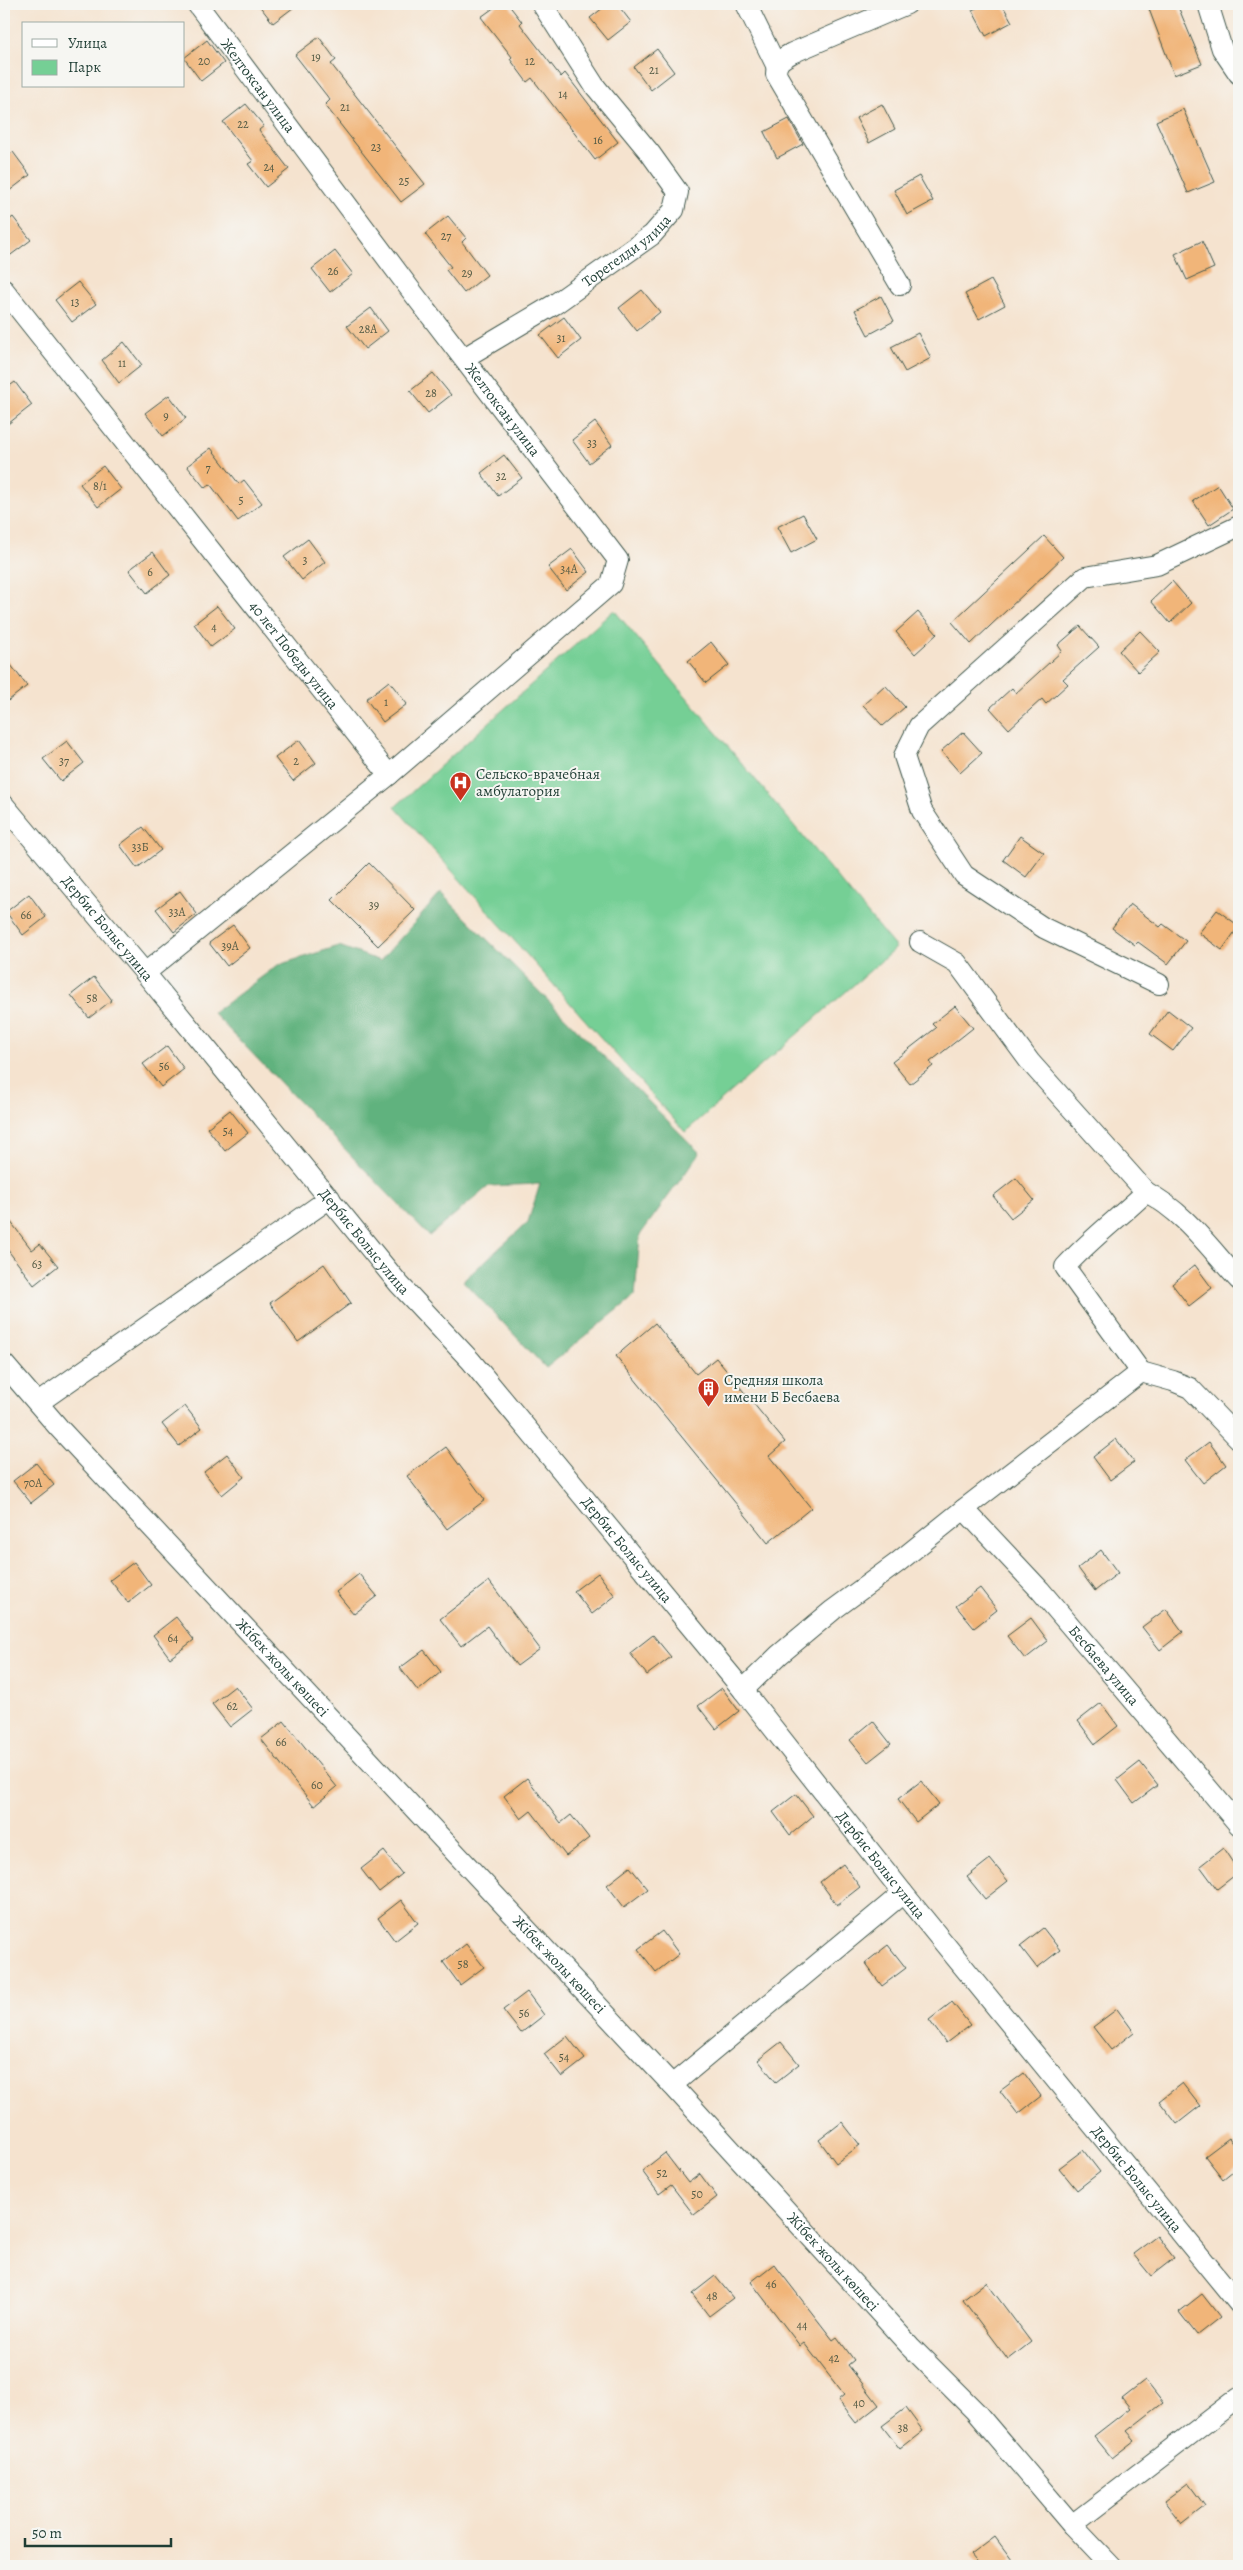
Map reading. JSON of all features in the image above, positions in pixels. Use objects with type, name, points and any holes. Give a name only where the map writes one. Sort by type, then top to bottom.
[{"type":"street","name":"Желтоксан улица","points":[[198,4],[618,560],[611,584],[388,775]]},
{"type":"street","name":"Торегелди улица","points":[[464,358],[555,304],[652,234],[674,210],[678,192],[650,152],[594,85],[542,4]]},
{"type":"street","points":[[746,4],[776,65],[776,74],[900,285]]},
{"type":"street","points":[[776,65],[781,59],[792,53],[907,4]]},
{"type":"street","points":[[1208,4],[1222,49],[1239,74]]},
{"type":"street","name":"40 лет Победы улица","points":[[4,290],[388,775]]},
{"type":"street","points":[[1159,984],[1044,928],[964,875],[922,811],[904,756],[918,726],[1085,577],[1157,565],[1239,526]]},
{"type":"street","points":[[145,973],[388,775]]},
{"type":"street","name":"Дербис Болыс улица","points":[[4,805],[145,973],[399,1284],[471,1361],[743,1690],[903,1893],[1239,2304]]},
{"type":"street","points":[[920,942],[957,963],[1030,1062],[1146,1192],[1166,1202],[1182,1216],[1239,1280]]},
{"type":"street","points":[[1146,1192],[1123,1214],[1087,1243],[1065,1267],[1141,1372],[1174,1380],[1190,1388],[1239,1439]]},
{"type":"street","points":[[38,1403],[330,1198]]},
{"type":"street","name":"Жібек жолы көшесі","points":[[4,1364],[38,1403],[672,2085],[910,2346],[975,2411],[1072,2525],[1111,2566]]},
{"type":"street","points":[[743,1690],[779,1655],[833,1610],[897,1563],[1141,1372]]},
{"type":"street","name":"Бесбаева улица","points":[[964,1509],[1040,1590],[1239,1825]]},
{"type":"street","points":[[672,2085],[903,1893]]},
{"type":"street","points":[[1072,2525],[1239,2397]]},
{"type":"green space","points":[[614,610],[896,948],[685,1132],[395,807]]},
{"type":"green space","points":[[441,893],[700,1153],[640,1235],[635,1296],[546,1368],[463,1281],[528,1222],[540,1184],[489,1186],[429,1236],[213,1013],[278,965],[339,946],[380,961]]},
{"type":"building","points":[[258,4],[298,4],[273,23]]},
{"type":"building","points":[[499,4],[508,4],[522,22],[520,24],[561,77],[565,73],[618,142],[595,160],[532,78],[527,82],[510,59],[512,57],[481,17]]},
{"type":"building","points":[[608,4],[617,4],[631,22],[608,40],[590,18]]},
{"type":"building","points":[[985,4],[1002,4],[1012,22],[986,36],[972,10]]},
{"type":"building","points":[[1147,4],[1177,4],[1202,64],[1174,75]]},
{"type":"building","points":[[319,37],[336,60],[331,64],[425,184],[401,202],[325,105],[330,100],[295,55]]},
{"type":"building","points":[[207,40],[224,63],[201,81],[185,57]]},
{"type":"building","points":[[657,49],[674,72],[651,90],[634,67]]},
{"type":"building","points":[[246,104],[264,126],[259,130],[289,169],[266,187],[248,164],[253,161],[223,122]]},
{"type":"building","points":[[882,104],[895,129],[869,143],[856,118]]},
{"type":"building","points":[[1183,109],[1215,182],[1188,193],[1156,121]]},
{"type":"building","points":[[789,119],[803,144],[777,158],[764,132]]},
{"type":"building","points":[[13,152],[30,175],[4,195],[4,159]]},
{"type":"building","points":[[919,176],[933,201],[907,215],[894,190]]},
{"type":"building","points":[[448,216],[466,238],[462,242],[487,275],[464,293],[446,270],[451,267],[425,234]]},
{"type":"building","points":[[13,217],[31,240],[4,260],[4,224]]},
{"type":"building","points":[[1202,241],[1214,268],[1187,280],[1175,254]]},
{"type":"building","points":[[335,251],[353,274],[330,292],[312,269]]},
{"type":"building","points":[[991,280],[1005,305],[979,319],[965,294]]},
{"type":"building","points":[[78,282],[96,304],[72,322],[55,300]]},
{"type":"building","points":[[642,290],[660,312],[637,331],[619,308]]},
{"type":"building","points":[[881,296],[894,321],[868,335],[855,310]]},
{"type":"building","points":[[371,308],[388,331],[365,349],[347,326]]},
{"type":"building","points":[[564,317],[581,340],[558,358],[540,335]]},
{"type":"building","points":[[918,333],[931,358],[905,372],[891,347]]},
{"type":"building","points":[[124,342],[142,365],[119,383],[102,360]]},
{"type":"building","points":[[433,373],[451,395],[428,413],[410,391]]},
{"type":"building","points":[[15,382],[32,405],[4,427],[4,390]]},
{"type":"building","points":[[169,395],[186,418],[163,436],[145,413]]},
{"type":"building","points":[[595,422],[612,445],[589,463],[572,440]]},
{"type":"building","points":[[211,448],[239,484],[244,480],[262,503],[238,521],[210,484],[205,488],[187,466]]},
{"type":"building","points":[[504,455],[522,478],[498,496],[481,473]]},
{"type":"building","points":[[103,466],[121,489],[98,507],[80,484]]},
{"type":"building","points":[[1218,485],[1233,509],[1209,525],[1193,501]]},
{"type":"building","points":[[803,514],[817,539],[791,553],[777,527]]},
{"type":"building","points":[[1044,536],[1063,557],[971,644],[952,622]]},
{"type":"building","points":[[308,539],[325,562],[302,580],[284,557]]},
{"type":"building","points":[[572,549],[589,572],[566,590],[548,567]]},
{"type":"building","points":[[153,552],[170,575],[147,593],[129,570]]},
{"type":"building","points":[[1172,581],[1191,603],[1170,623],[1151,601]]},
{"type":"building","points":[[217,606],[235,629],[211,647],[194,624]]},
{"type":"building","points":[[918,612],[937,634],[915,654],[896,632]]},
{"type":"building","points":[[1080,626],[1099,647],[1063,679],[1068,684],[1046,704],[1042,699],[1009,729],[990,708],[1012,688],[1016,693],[1062,651],[1058,645]]},
{"type":"building","points":[[1140,631],[1160,652],[1138,672],[1119,651]]},
{"type":"building","points":[[711,642],[729,665],[706,683],[688,661]]},
{"type":"building","points":[[4,656],[27,686],[4,704]]},
{"type":"building","points":[[389,681],[407,704],[383,722],[366,699]]},
{"type":"building","points":[[885,685],[905,707],[883,726],[863,705]]},
{"type":"building","points":[[963,732],[982,753],[960,773],[941,751]]},
{"type":"building","points":[[299,740],[316,763],[293,781],[275,758]]},
{"type":"building","points":[[67,741],[84,763],[61,781],[43,759]]},
{"type":"building","points":[[143,827],[161,850],[137,868],[120,845]]},
{"type":"building","points":[[1020,836],[1044,853],[1026,877],[1003,860]]},
{"type":"building","points":[[369,863],[415,910],[378,946],[332,900]]},
{"type":"building","points":[[180,891],[197,914],[174,932],[156,909]]},
{"type":"building","points":[[29,894],[46,917],[23,935],[6,912]]},
{"type":"building","points":[[1130,904],[1160,927],[1163,924],[1186,941],[1168,964],[1138,942],[1135,945],[1112,928]]},
{"type":"building","points":[[1217,910],[1239,926],[1222,950],[1199,933]]},
{"type":"building","points":[[233,925],[250,948],[227,966],[209,943]]},
{"type":"building","points":[[94,977],[112,1000],[89,1018],[71,995]]},
{"type":"building","points":[[955,1006],[973,1028],[930,1062],[933,1066],[910,1084],[892,1062],[936,1028],[932,1024]]},
{"type":"building","points":[[1168,1010],[1191,1028],[1173,1051],[1150,1034]]},
{"type":"building","points":[[167,1046],[184,1069],[161,1087],[143,1064]]},
{"type":"building","points":[[230,1110],[248,1133],[225,1151],[207,1128]]},
{"type":"building","points":[[1016,1178],[1034,1200],[1011,1218],[993,1196]]},
{"type":"building","points":[[4,1213],[32,1250],[40,1244],[58,1266],[34,1285],[4,1245]]},
{"type":"building","points":[[324,1264],[351,1303],[298,1342],[270,1303]]},
{"type":"building","points":[[1195,1265],[1212,1288],[1189,1306],[1172,1284]]},
{"type":"building","name":"Средняя школа имени Б Бесбаева","points":[[655,1323],[696,1374],[716,1358],[785,1442],[769,1456],[811,1508],[768,1543],[616,1356]]},
{"type":"building","points":[[185,1406],[202,1428],[179,1446],[162,1424]]},
{"type":"building","points":[[1116,1439],[1134,1462],[1110,1480],[1093,1457]]},
{"type":"building","points":[[1209,1442],[1226,1465],[1203,1483],[1185,1460]]},
{"type":"building","points":[[446,1447],[485,1500],[447,1529],[407,1476]]},
{"type":"building","points":[[227,1454],[244,1477],[222,1495],[204,1472]]},
{"type":"building","points":[[36,1463],[54,1485],[31,1503],[13,1481]]},
{"type":"building","points":[[1101,1550],[1118,1573],[1095,1591],[1078,1568]]},
{"type":"building","points":[[134,1562],[151,1585],[128,1603],[110,1580]]},
{"type":"building","points":[[598,1573],[615,1596],[592,1614],[574,1591]]},
{"type":"building","points":[[359,1574],[377,1596],[354,1614],[336,1592]]},
{"type":"building","points":[[489,1581],[540,1649],[517,1666],[487,1626],[461,1646],[440,1619]]},
{"type":"building","points":[[980,1588],[997,1610],[974,1628],[956,1606]]},
{"type":"building","points":[[1166,1609],[1183,1632],[1160,1650],[1142,1627]]},
{"type":"building","points":[[176,1617],[194,1640],[170,1658],[153,1635]]},
{"type":"building","points":[[1031,1618],[1048,1641],[1025,1659],[1007,1636]]},
{"type":"building","points":[[653,1635],[671,1657],[647,1675],[630,1653]]},
{"type":"building","points":[[424,1650],[441,1672],[418,1691],[400,1668]]},
{"type":"building","points":[[235,1686],[253,1709],[230,1727],[212,1704]]},
{"type":"building","points":[[722,1688],[739,1711],[716,1729],[698,1706]]},
{"type":"building","points":[[1101,1703],[1118,1726],[1095,1744],[1078,1721]]},
{"type":"building","points":[[284,1721],[337,1787],[314,1806],[261,1739]]},
{"type":"building","points":[[873,1721],[891,1744],[868,1762],[850,1740]]},
{"type":"building","points":[[1140,1762],[1158,1785],[1134,1803],[1117,1780]]},
{"type":"building","points":[[527,1778],[561,1823],[571,1815],[589,1838],[566,1856],[531,1811],[521,1819],[504,1796]]},
{"type":"building","points":[[921,1781],[939,1804],[916,1822],[898,1799]]},
{"type":"building","points":[[796,1794],[813,1816],[790,1835],[773,1812]]},
{"type":"building","points":[[1223,1848],[1239,1872],[1217,1889],[1200,1866]]},
{"type":"building","points":[[384,1851],[402,1874],[379,1892],[361,1869]]},
{"type":"building","points":[[990,1859],[1008,1881],[985,1899],[967,1877]]},
{"type":"building","points":[[843,1864],[860,1887],[837,1905],[820,1882]]},
{"type":"building","points":[[630,1867],[648,1889],[624,1907],[607,1885]]},
{"type":"building","points":[[401,1900],[418,1923],[395,1941],[378,1918]]},
{"type":"building","points":[[1043,1928],[1060,1950],[1037,1968],[1020,1946]]},
{"type":"building","points":[[662,1931],[679,1954],[656,1972],[638,1949]]},
{"type":"building","points":[[466,1944],[484,1967],[460,1985],[443,1962]]},
{"type":"building","points":[[888,1945],[906,1968],[882,1986],[865,1963]]},
{"type":"building","points":[[527,1992],[544,2015],[521,2033],[503,2010]]},
{"type":"building","points":[[952,2002],[970,2025],[946,2043],[929,2020]]},
{"type":"building","points":[[1117,2009],[1134,2032],[1111,2050],[1093,2027]]},
{"type":"building","points":[[567,2036],[585,2059],[562,2077],[544,2054]]},
{"type":"building","points":[[781,2042],[799,2064],[776,2082],[758,2060]]},
{"type":"building","points":[[1024,2073],[1041,2096],[1018,2114],[1000,2091]]},
{"type":"building","points":[[1182,2083],[1200,2106],[1177,2124],[1159,2101]]},
{"type":"building","points":[[842,2122],[860,2145],[836,2163],[819,2140]]},
{"type":"building","points":[[1229,2138],[1239,2151],[1239,2166],[1223,2179],[1205,2156]]},
{"type":"building","points":[[1083,2150],[1100,2172],[1077,2190],[1059,2168]]},
{"type":"building","points":[[665,2153],[688,2183],[700,2174],[717,2197],[694,2215],[671,2185],[659,2194],[642,2171]]},
{"type":"building","points":[[1157,2236],[1174,2258],[1151,2276],[1133,2254]]},
{"type":"building","points":[[774,2264],[833,2340],[837,2337],[854,2360],[848,2365],[879,2405],[856,2423],[838,2400],[844,2395],[804,2343],[800,2346],[751,2282]]},
{"type":"building","points":[[715,2276],[733,2298],[709,2316],[692,2294]]},
{"type":"building","points":[[986,2282],[1031,2342],[1008,2360],[963,2300]]},
{"type":"building","points":[[1202,2294],[1220,2317],[1197,2335],[1179,2312]]},
{"type":"building","points":[[1145,2380],[1163,2403],[1127,2431],[1135,2440],[1112,2458],[1094,2436],[1130,2408],[1122,2398]]},
{"type":"building","points":[[906,2408],[923,2431],[900,2449],[882,2426]]},
{"type":"building","points":[[1188,2483],[1205,2506],[1182,2524],[1164,2501]]},
{"type":"building","points":[[995,2537],[1012,2560],[1004,2566],[980,2566],[971,2555]]},
{"type":"place","name":"Сельско-врачебная амбулатория","points":[[460,802]]},
{"type":"place","name":"Средняя школа имени Б Бесбаева","points":[[708,1408]]}]
